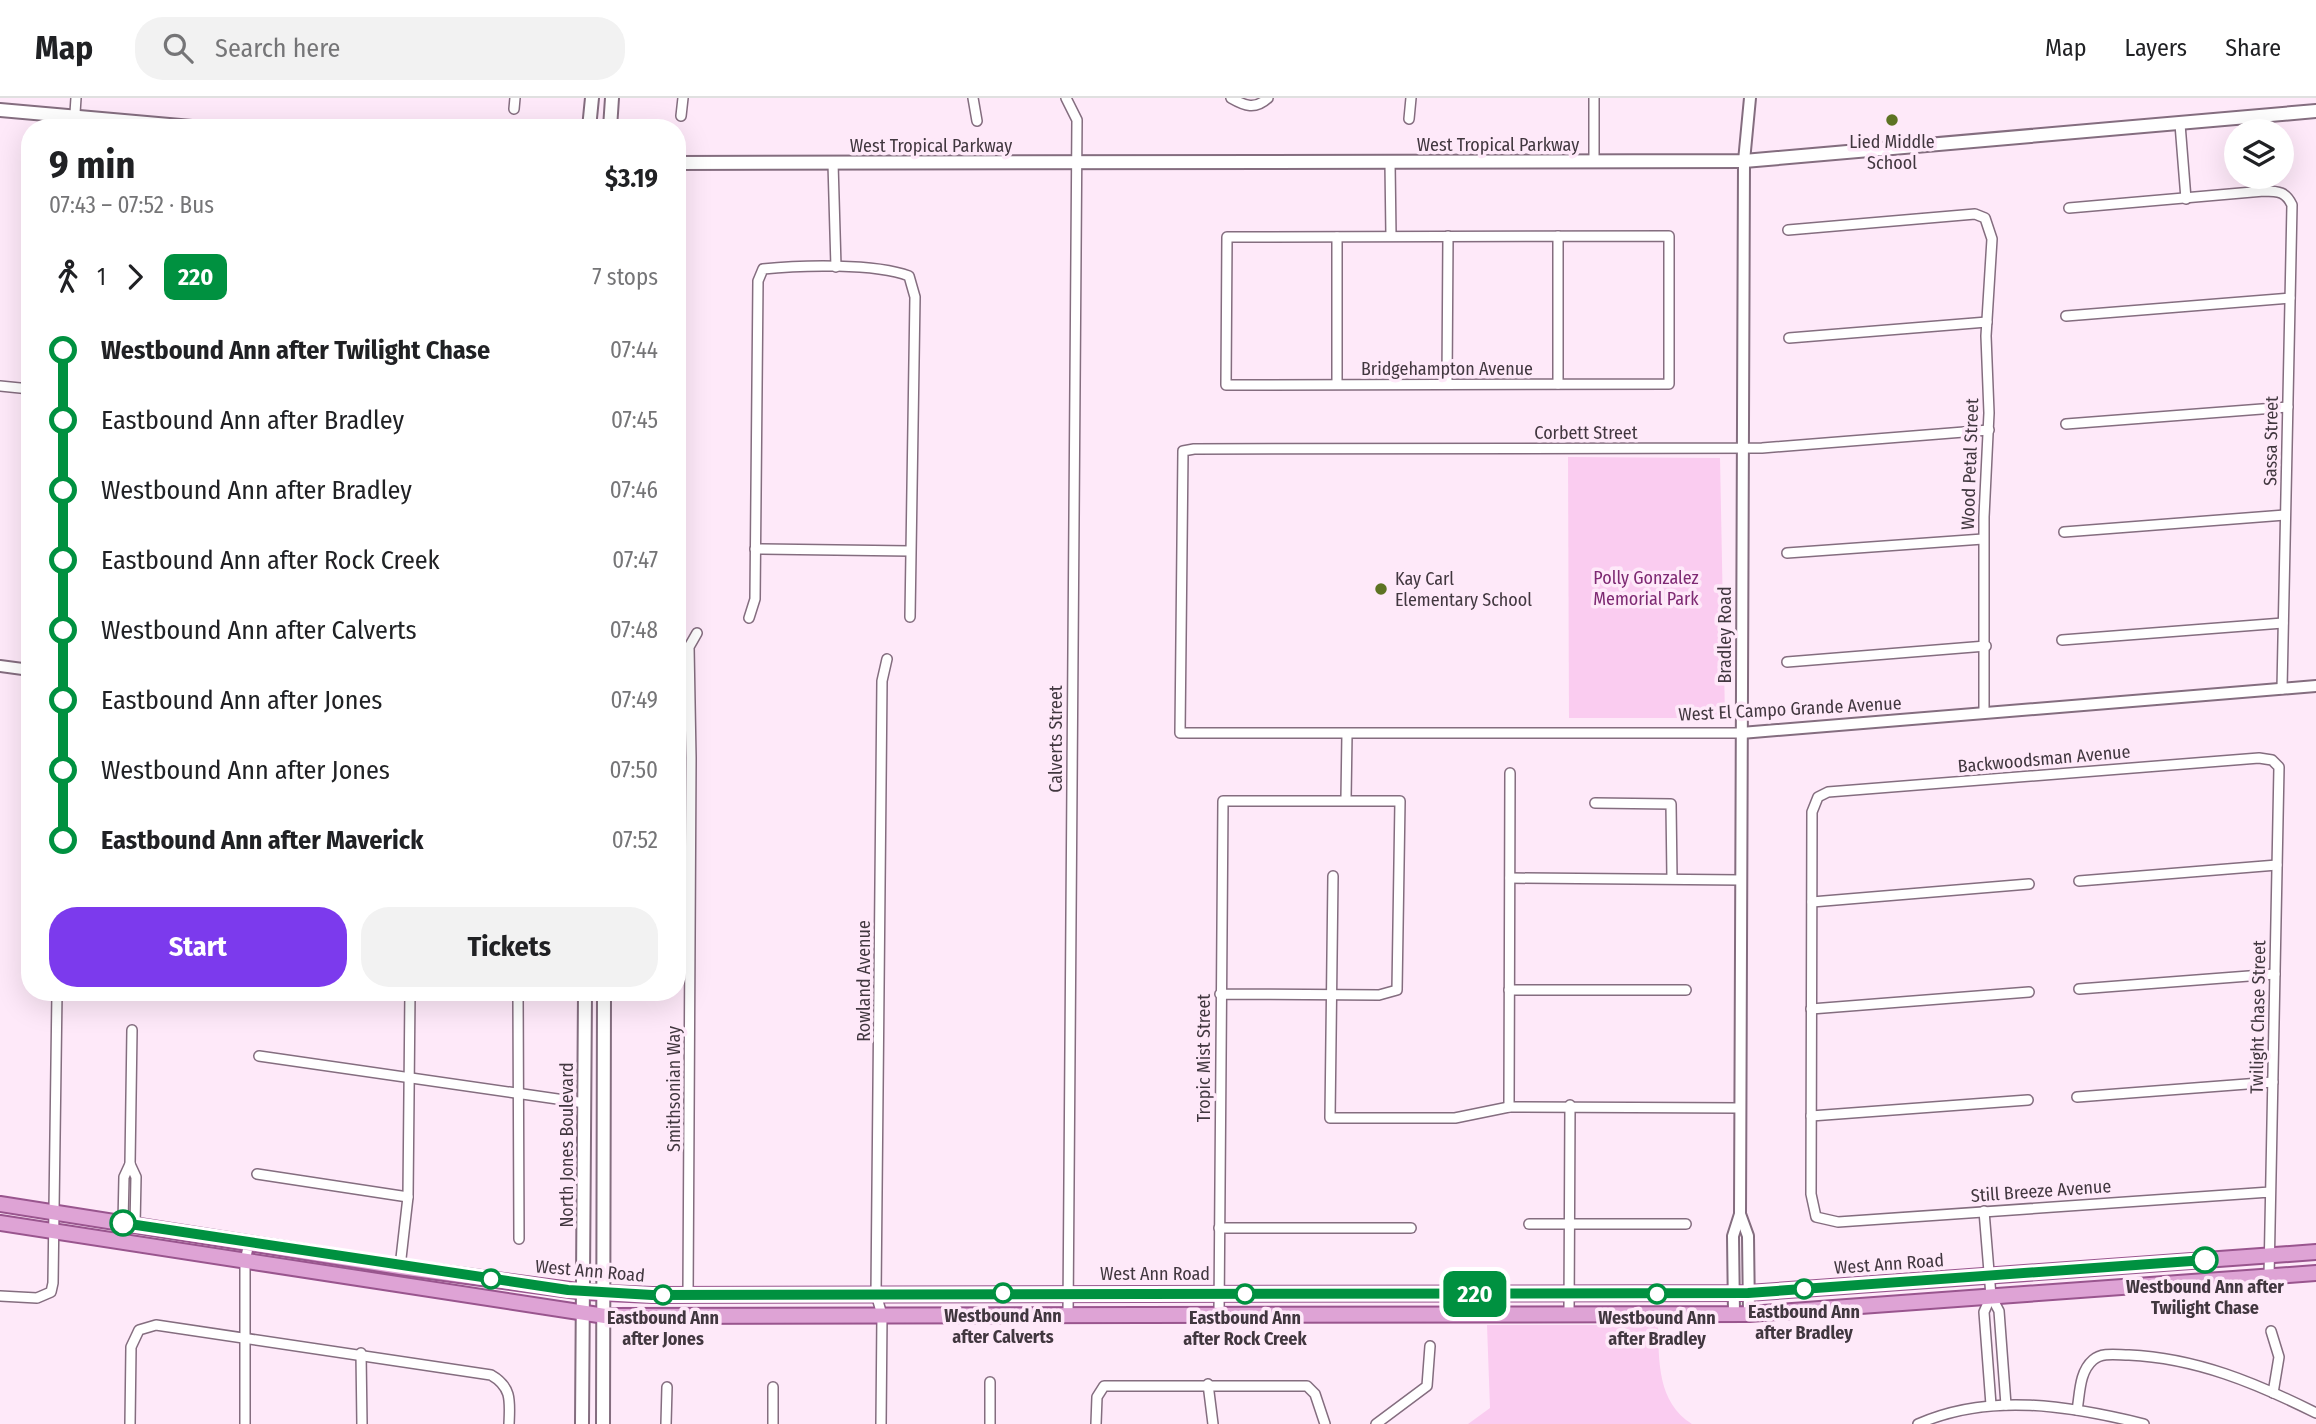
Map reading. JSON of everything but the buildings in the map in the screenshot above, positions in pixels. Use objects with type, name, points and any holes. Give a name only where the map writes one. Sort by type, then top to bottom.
[{"type":"main road","points":[[590,119],[592,98]]},
{"type":"main road","points":[[611,119],[612,98]]},
{"type":"main road","points":[[0,110],[56,119]]},
{"type":"main road","name":"West Tropical Parkway","points":[[686,163],[1744,161],[2316,111]]},
{"type":"main road","name":"North Jones Boulevard","points":[[582,1424],[585,1001]]},
{"type":"main road","points":[[603,1424],[604,1001]]},
{"type":"main road","name":"West Ann Road","points":[[0,1205],[400,1267],[585,1292],[1068,1315],[1749,1314],[2316,1273]]},
{"type":"main road","name":"West Ann Road","points":[[0,1223],[605,1316],[1068,1293],[1748,1293],[2316,1252]]},
{"type":"main road","points":[[344,1277],[394,1272],[400,1267]]},
{"type":"street","points":[[74,119],[76,98]]},
{"type":"street","points":[[514,109],[515,98]]},
{"type":"street","points":[[681,116],[683,98]]},
{"type":"street","points":[[973,98],[977,121]]},
{"type":"street","name":"Calverts Street","points":[[1066,98],[1077,120],[1068,1315]]},
{"type":"street","points":[[1231,98],[1245,106],[1256,106],[1268,98]]},
{"type":"street","points":[[1409,120],[1411,98]]},
{"type":"street","points":[[1594,98],[1594,162]]},
{"type":"street","name":"Bradley Road","points":[[1734,1314],[1733,1236],[1740,1214],[1744,161],[1750,98]]},
{"type":"street","points":[[2068,208],[2186,198],[2180,124]]},
{"type":"street","points":[[833,163],[836,267]]},
{"type":"street","points":[[1390,163],[1391,236]]},
{"type":"street","name":"Sassa Street","points":[[2186,198],[2278,191],[2287,195],[2292,205],[2282,689]]},
{"type":"street","name":"Wood Petal Street","points":[[1788,230],[1965,214],[1985,218],[1992,239],[1987,321],[1989,430],[1983,538],[1986,646],[1984,713]]},
{"type":"street","points":[[1447,384],[1448,236]]},
{"type":"street","points":[[1337,384],[1337,237],[1559,236],[1558,384]]},
{"type":"street","name":"Bridgehampton Avenue","points":[[1337,237],[1227,237],[1226,385],[1668,384],[1669,236],[1559,236]]},
{"type":"street","points":[[749,618],[755,599],[758,281],[763,269],[836,267],[898,271],[909,275],[915,298],[910,617]]},
{"type":"street","points":[[2066,316],[2290,298]]},
{"type":"street","points":[[1788,338],[1987,321]]},
{"type":"street","points":[[0,386],[21,388]]},
{"type":"street","points":[[2066,424],[2287,407]]},
{"type":"street","name":"Corbett Street","points":[[1180,733],[1183,451],[1743,447],[1989,430]]},
{"type":"street","points":[[2063,532],[2285,515]]},
{"type":"street","points":[[1787,553],[1983,538]]},
{"type":"street","points":[[755,548],[910,551]]},
{"type":"street","points":[[2062,640],[2283,623]]},
{"type":"street","name":"Smithsonian Way","points":[[688,1296],[691,758],[689,647],[697,633]]},
{"type":"street","points":[[1787,662],[1986,646]]},
{"type":"street","name":"Rowland Avenue","points":[[881,1424],[879,1304],[882,681],[887,659]]},
{"type":"street","points":[[0,666],[21,669]]},
{"type":"street","name":"West El Campo Grande Avenue","points":[[1180,733],[1741,733],[2316,686]]},
{"type":"street","points":[[1220,994],[1389,995],[1397,990],[1400,801],[1346,799],[1347,734]]},
{"type":"street","name":"Backwoodsman Avenue","points":[[1812,902],[1812,812],[1818,797],[1828,792],[2259,758],[2272,761]]},
{"type":"street","name":"Twilight Chase Street","points":[[2269,1277],[2280,775],[2272,761]]},
{"type":"street","points":[[1509,1107],[1510,773]]},
{"type":"street","name":"Tropic Mist Street","points":[[1219,1315],[1223,801],[1346,799]]},
{"type":"street","points":[[1595,803],[1671,804],[1672,878]]},
{"type":"street","points":[[2079,881],[2277,864]]},
{"type":"street","points":[[1333,876],[1330,1118],[1455,1118],[1509,1107],[1570,1105],[1740,1108]]},
{"type":"street","points":[[1510,878],[1741,880]]},
{"type":"street","points":[[2028,1100],[1811,1116],[1812,902],[2029,884]]},
{"type":"street","points":[[2079,989],[2275,974]]},
{"type":"street","points":[[1509,990],[1686,990]]},
{"type":"street","points":[[1811,1009],[2029,992]]},
{"type":"street","points":[[0,1296],[37,1297],[51,1292],[57,1001]]},
{"type":"street","points":[[400,1267],[408,1197],[410,1001]]},
{"type":"street","points":[[518,1001],[516,1094],[519,1238]]},
{"type":"street","points":[[129,1224],[136,1177],[130,1164],[132,1030]]},
{"type":"street","points":[[259,1056],[585,1103]]},
{"type":"street","points":[[2077,1097],[2273,1082]]},
{"type":"street","points":[[1569,1315],[1570,1105]]},
{"type":"street","name":"Still Breeze Avenue","points":[[1811,1116],[1811,1206],[1816,1217],[1838,1222],[2270,1192]]},
{"type":"street","points":[[257,1174],[408,1197]]},
{"type":"street","points":[[1984,1211],[1991,1296],[1999,1311],[2006,1405]]},
{"type":"street","name":"Bradley Road","points":[[1740,1214],[1748,1236],[1749,1314]]},
{"type":"street","points":[[1529,1224],[1686,1224]]},
{"type":"street","points":[[1219,1228],[1411,1228]]},
{"type":"street","points":[[245,1424],[245,1261],[249,1243]]},
{"type":"street","points":[[1991,1296],[1984,1312],[1991,1405]]},
{"type":"street","points":[[130,1424],[131,1347],[139,1330],[156,1325],[361,1353],[491,1375],[503,1382],[510,1393],[509,1424]]},
{"type":"street","points":[[2271,1331],[2279,1364],[2273,1392]]},
{"type":"street","points":[[1376,1424],[1427,1387],[1430,1346]]},
{"type":"street","points":[[361,1353],[362,1424]]},
{"type":"street","points":[[2077,1410],[2082,1375],[2093,1360],[2106,1354],[2169,1357],[2273,1392],[2316,1413]]},
{"type":"street","points":[[990,1382],[990,1424]]},
{"type":"street","points":[[1096,1424],[1096,1402],[1101,1389],[1113,1384],[1307,1386],[1315,1394],[1325,1424]]},
{"type":"street","points":[[1208,1384],[1213,1424]]},
{"type":"street","points":[[666,1424],[667,1387]]},
{"type":"street","points":[[773,1424],[774,1387]]},
{"type":"street","points":[[1918,1424],[1956,1411],[1991,1405],[2077,1410],[2144,1424]]},
{"type":"green space","name":"Polly Gonzalez Memorial Park","points":[[1568,457],[1720,458],[1725,718],[1569,718]]},
{"type":"green space","points":[[1487,1325],[1658,1325],[1660,1366],[1666,1392],[1672,1404],[1692,1424],[1468,1424],[1490,1408]]},
{"type":"bus line","name":"220","points":[[123,1223],[400,1267],[568,1290],[652,1295],[1748,1293],[2205,1260]]},
{"type":"place","name":"Lied Middle School","points":[[1892,120]]},
{"type":"place","name":"Kay Carl Elementary School","points":[[1381,589]]},
{"type":"place","name":"Westbound Ann after Twilight Chase","points":[[2205,1260]]},
{"type":"place","name":"Eastbound Ann after Bradley","points":[[1804,1289]]},
{"type":"place","name":"Westbound Ann after Calverts","points":[[1003,1293]]},
{"type":"place","name":"Eastbound Ann after Rock Creek","points":[[1245,1294]]},
{"type":"place","name":"Westbound Ann after Bradley","points":[[1657,1294]]},
{"type":"place","name":"Eastbound Ann after Jones","points":[[663,1295]]}]
